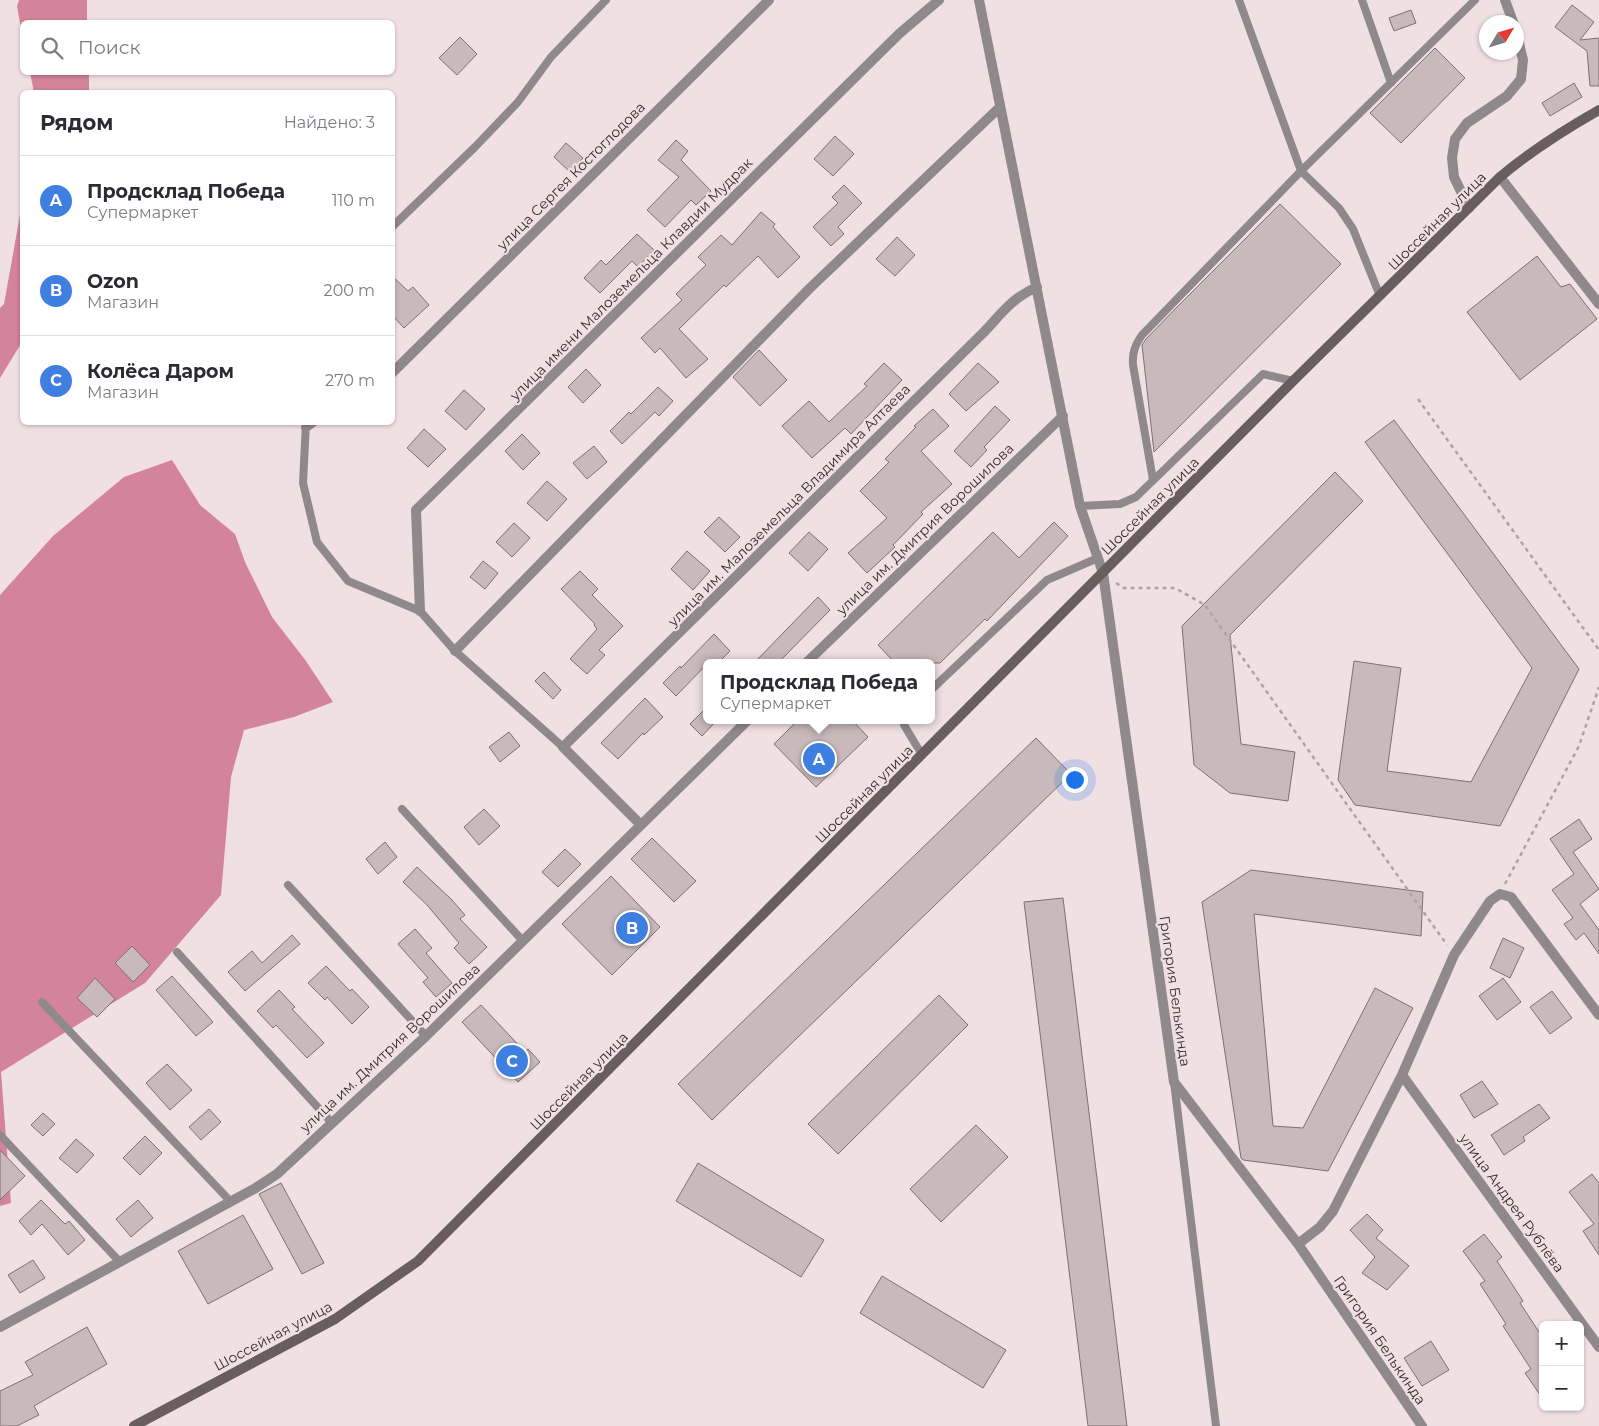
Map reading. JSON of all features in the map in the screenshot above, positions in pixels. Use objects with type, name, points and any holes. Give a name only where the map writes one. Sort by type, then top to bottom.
[{"type":"street","name":"улица Сергея Костоглодова","points":[[395,369],[769,0]]},
{"type":"street","name":"улица имени Малоземельца Клавдии Мудрак","points":[[420,611],[416,510],[900,33],[939,0]]},
{"type":"street","name":"Григория Белькинда","points":[[979,0],[1080,506],[1103,572],[1174,1082],[1298,1244],[1422,1426]]},
{"type":"street","points":[[1505,0],[1510,15]]},
{"type":"street","points":[[1469,208],[1454,177],[1452,158],[1455,139],[1467,123],[1507,96],[1521,79],[1523,60]]},
{"type":"street","points":[[455,651],[809,289],[1000,107]]},
{"type":"street","name":"Шоссейная улица","points":[[134,1426],[335,1319],[418,1261],[1293,381],[1469,208],[1517,163],[1558,133],[1599,110]]},
{"type":"street","points":[[1500,178],[1599,304]]},
{"type":"street","name":"улица им. Малоземельца Владимира Алтаева","points":[[563,747],[978,338],[1010,303],[1022,294],[1037,287]]},
{"type":"street","name":"улица им. Дмитрия Ворошилова","points":[[810,659],[1063,416]]},
{"type":"street","name":"улица им. Дмитрия Ворошилова","points":[[0,1327],[231,1202],[277,1174],[426,1036],[744,724]]},
{"type":"street","points":[[563,747],[642,825]]},
{"type":"street","points":[[1298,1244],[1320,1227],[1333,1211],[1402,1075],[1454,955],[1490,901],[1500,894],[1511,896],[1599,1015]]},
{"type":"street","name":"улица Андрея Рублёва","points":[[1402,1075],[1599,1347]]},
{"type":"lane","points":[[395,224],[475,147],[518,102],[551,58],[606,0]]},
{"type":"lane","points":[[1239,0],[1301,171],[1339,208],[1353,229],[1380,296]]},
{"type":"lane","points":[[1362,0],[1391,83]]},
{"type":"lane","points":[[1153,480],[1132,354],[1142,335],[1301,171],[1475,0]]},
{"type":"lane","points":[[1080,506],[1120,504],[1136,497],[1263,374],[1293,381]]},
{"type":"lane","points":[[308,425],[302,483],[317,542],[348,581],[420,611],[455,651],[563,747]]},
{"type":"lane","points":[[935,686],[1047,580],[1098,558]]},
{"type":"lane","points":[[904,724],[922,755]]},
{"type":"lane","points":[[402,809],[523,941]]},
{"type":"lane","points":[[288,885],[426,1036]]},
{"type":"lane","points":[[177,952],[332,1123]]},
{"type":"lane","points":[[42,1002],[231,1202]]},
{"type":"lane","points":[[1174,1082],[1216,1426]]},
{"type":"lane","points":[[0,1135],[120,1262]]},
{"type":"path","points":[[1418,399],[1599,650]]},
{"type":"path","points":[[1103,572],[1124,588],[1175,588],[1205,605],[1454,955]]},
{"type":"path","points":[[1500,894],[1579,746],[1599,687]]},
{"type":"shaded area","points":[[19,0],[87,0],[87,20],[20,20],[20,23],[17,6]]},
{"type":"shaded area","points":[[30,75],[89,75],[89,90],[34,90]]},
{"type":"shaded area","points":[[20,215],[20,345],[0,378],[0,308],[4,304]]},
{"type":"shaded area","points":[[172,460],[200,505],[235,534],[245,562],[272,617],[306,661],[333,702],[294,717],[244,730],[231,777],[221,895],[145,983],[1,1072],[11,1203],[0,1206],[0,595],[53,536],[124,477]]},
{"type":"building","points":[[1572,5],[1594,22],[1580,40],[1599,38],[1599,86],[1590,86],[1587,51],[1555,27]]},
{"type":"building","points":[[1411,10],[1416,23],[1394,31],[1389,18]]},
{"type":"building","points":[[460,37],[477,54],[457,75],[439,58]]},
{"type":"building","points":[[1435,48],[1465,78],[1401,143],[1370,113]]},
{"type":"building","points":[[1574,83],[1582,97],[1550,116],[1542,103]]},
{"type":"building","points":[[835,136],[854,154],[833,176],[814,159]]},
{"type":"building","points":[[676,140],[688,151],[681,160],[711,191],[696,205],[691,200],[665,227],[647,210],[679,177],[658,160]]},
{"type":"building","points":[[566,143],[583,158],[570,172],[554,157]]},
{"type":"building","points":[[844,185],[862,203],[838,227],[844,234],[831,246],[813,227],[838,203],[832,197]]},
{"type":"building","points":[[1280,204],[1341,264],[1154,452],[1142,345],[1176,308]]},
{"type":"building","points":[[761,212],[775,224],[773,227],[800,257],[778,278],[758,256],[726,287],[724,285],[679,329],[708,359],[686,378],[660,348],[655,353],[641,338],[682,300],[676,294],[706,265],[698,257],[721,235],[732,245]]},
{"type":"building","points":[[637,234],[654,250],[638,267],[632,261],[600,293],[584,278],[601,260],[606,265]]},
{"type":"building","points":[[897,237],[915,255],[895,276],[876,259]]},
{"type":"building","points":[[1537,256],[1561,287],[1570,284],[1597,319],[1520,380],[1467,312]]},
{"type":"building","points":[[395,279],[408,291],[413,287],[429,305],[404,328],[395,318]]},
{"type":"building","points":[[759,350],[787,380],[760,406],[733,377]]},
{"type":"building","points":[[884,363],[902,380],[851,434],[845,428],[812,458],[782,426],[809,401],[829,422],[867,386],[864,384]]},
{"type":"building","points":[[978,363],[999,382],[966,411],[949,394]]},
{"type":"building","points":[[586,369],[601,385],[583,403],[568,387]]},
{"type":"building","points":[[658,387],[673,401],[659,416],[655,412],[622,444],[610,431],[629,412],[631,414]]},
{"type":"building","points":[[464,390],[485,409],[466,430],[445,411]]},
{"type":"building","points":[[995,406],[1010,420],[984,447],[987,450],[971,467],[954,451]]},
{"type":"building","points":[[933,409],[949,426],[921,451],[952,484],[921,512],[923,514],[893,545],[895,547],[867,573],[848,553],[887,518],[860,491],[889,462],[885,459],[916,427],[914,426]]},
{"type":"building","points":[[1394,420],[1579,669],[1500,826],[1355,805],[1338,780],[1354,661],[1401,668],[1387,771],[1471,782],[1532,668],[1365,442]]},
{"type":"building","points":[[424,429],[446,449],[428,467],[407,448]]},
{"type":"building","points":[[522,434],[540,453],[523,470],[505,451]]},
{"type":"building","points":[[594,446],[607,462],[587,479],[573,463]]},
{"type":"building","points":[[1335,472],[1363,501],[1230,635],[1241,744],[1295,752],[1288,801],[1230,793],[1194,765],[1182,626]]},
{"type":"building","points":[[547,481],[567,499],[547,521],[527,503]]},
{"type":"building","points":[[719,517],[740,537],[725,552],[704,532]]},
{"type":"building","points":[[1054,522],[1068,536],[987,621],[985,619],[940,663],[935,663],[935,659],[891,659],[878,645],[993,532],[1019,558]]},
{"type":"building","points":[[514,523],[530,538],[512,557],[496,542]]},
{"type":"building","points":[[809,532],[828,549],[808,571],[789,553]]},
{"type":"building","points":[[687,551],[710,571],[693,590],[671,569]]},
{"type":"building","points":[[483,561],[498,573],[485,589],[470,577]]},
{"type":"building","points":[[580,571],[598,589],[592,595],[623,626],[599,650],[605,655],[587,674],[570,659],[597,629],[595,624],[561,589]]},
{"type":"building","points":[[818,597],[830,610],[782,659],[758,659]]},
{"type":"building","points":[[714,634],[730,651],[722,659],[703,659],[703,668],[676,696],[663,683],[680,666],[681,668]]},
{"type":"building","points":[[544,672],[561,690],[553,699],[535,681]]},
{"type":"building","points":[[645,698],[663,717],[644,735],[643,733],[618,759],[601,743]]},
{"type":"building","points":[[703,711],[703,724],[713,724],[702,736],[690,724]]},
{"type":"building","points":[[794,724],[856,724],[868,737],[816,787],[774,744]]},
{"type":"building","points":[[509,732],[520,746],[500,762],[489,747]]},
{"type":"building","points":[[1036,738],[1071,774],[712,1120],[678,1084]]},
{"type":"building","points":[[484,809],[500,826],[479,845],[464,827]]},
{"type":"building","points":[[1579,819],[1592,839],[1573,852],[1599,889],[1580,904],[1599,930],[1599,954],[1584,933],[1576,940],[1564,924],[1573,918],[1552,890],[1574,874],[1550,839]]},
{"type":"building","points":[[652,838],[696,881],[674,902],[631,859]]},
{"type":"building","points":[[385,842],[397,857],[378,874],[366,859]]},
{"type":"building","points":[[565,849],[581,864],[558,887],[542,872]]},
{"type":"building","points":[[417,867],[465,915],[460,919],[487,947],[469,964],[454,948],[459,943],[427,905],[403,882]]},
{"type":"building","points":[[1251,870],[1423,892],[1421,936],[1254,914],[1273,1126],[1303,1128],[1375,988],[1413,1008],[1328,1171],[1243,1160],[1241,1158],[1202,902]]},
{"type":"building","points":[[611,876],[660,927],[612,975],[562,924]]},
{"type":"building","points":[[1063,898],[1127,1426],[1088,1426],[1024,902]]},
{"type":"building","points":[[415,929],[432,948],[426,953],[452,983],[436,997],[423,982],[428,978],[398,944]]},
{"type":"building","points":[[292,935],[300,944],[245,991],[228,972],[252,951],[262,963]]},
{"type":"building","points":[[1503,938],[1524,948],[1510,978],[1490,968]]},
{"type":"building","points":[[132,946],[150,965],[133,982],[115,963]]},
{"type":"building","points":[[326,966],[350,991],[352,989],[369,1007],[352,1024],[327,997],[325,1000],[308,983]]},
{"type":"building","points":[[172,976],[213,1022],[196,1036],[156,990]]},
{"type":"building","points":[[95,978],[115,999],[97,1017],[77,998]]},
{"type":"building","points":[[1503,978],[1521,1002],[1497,1020],[1479,996]]},
{"type":"building","points":[[279,990],[295,1007],[292,1009],[324,1043],[307,1058],[276,1025],[273,1028],[257,1011]]},
{"type":"building","points":[[1552,991],[1572,1018],[1550,1034],[1530,1007]]},
{"type":"building","points":[[939,995],[968,1025],[838,1154],[808,1124]]},
{"type":"building","points":[[481,1005],[525,1052],[528,1049],[540,1062],[518,1082],[462,1022]]},
{"type":"building","points":[[167,1064],[192,1090],[170,1110],[146,1083]]},
{"type":"building","points":[[1482,1081],[1498,1104],[1474,1118],[1460,1095]]},
{"type":"building","points":[[1539,1104],[1550,1118],[1523,1137],[1525,1141],[1504,1155],[1491,1135]]},
{"type":"building","points":[[209,1109],[221,1122],[201,1140],[189,1127]]},
{"type":"building","points":[[43,1113],[55,1124],[43,1136],[31,1125]]},
{"type":"building","points":[[976,1125],[1008,1157],[941,1222],[910,1189]]},
{"type":"building","points":[[145,1136],[162,1153],[140,1175],[123,1158]]},
{"type":"building","points":[[76,1139],[94,1155],[77,1173],[59,1158]]},
{"type":"building","points":[[0,1150],[25,1176],[0,1200]]},
{"type":"building","points":[[698,1163],[824,1240],[801,1277],[676,1201]]},
{"type":"building","points":[[1592,1174],[1599,1183],[1599,1255],[1583,1231],[1594,1224],[1569,1192]]},
{"type":"building","points":[[281,1183],[324,1263],[302,1274],[259,1194]]},
{"type":"building","points":[[41,1200],[65,1224],[69,1221],[85,1240],[68,1255],[42,1224],[31,1235],[19,1221]]},
{"type":"building","points":[[138,1200],[153,1218],[131,1237],[116,1219]]},
{"type":"building","points":[[1367,1214],[1383,1230],[1376,1238],[1409,1266],[1387,1290],[1362,1273],[1375,1257],[1350,1230]]},
{"type":"building","points":[[243,1215],[273,1269],[208,1304],[178,1251]]},
{"type":"building","points":[[1484,1234],[1502,1257],[1497,1261],[1523,1301],[1520,1303],[1539,1332],[1539,1393],[1525,1373],[1531,1369],[1503,1326],[1506,1324],[1480,1284],[1485,1281],[1463,1251]]},
{"type":"building","points":[[33,1260],[45,1278],[20,1293],[8,1275]]},
{"type":"building","points":[[882,1276],[1006,1350],[983,1388],[860,1313]]},
{"type":"building","points":[[87,1327],[107,1364],[34,1406],[39,1415],[17,1426],[0,1426],[0,1391],[33,1375],[25,1362]]},
{"type":"building","points":[[1431,1341],[1449,1370],[1422,1386],[1404,1358]]},
{"type":"place","name":"Продсклад Победа","points":[[819,759]]},
{"type":"place","name":"Ozon","points":[[632,928]]},
{"type":"place","name":"Колёса Даром","points":[[512,1061]]}]
